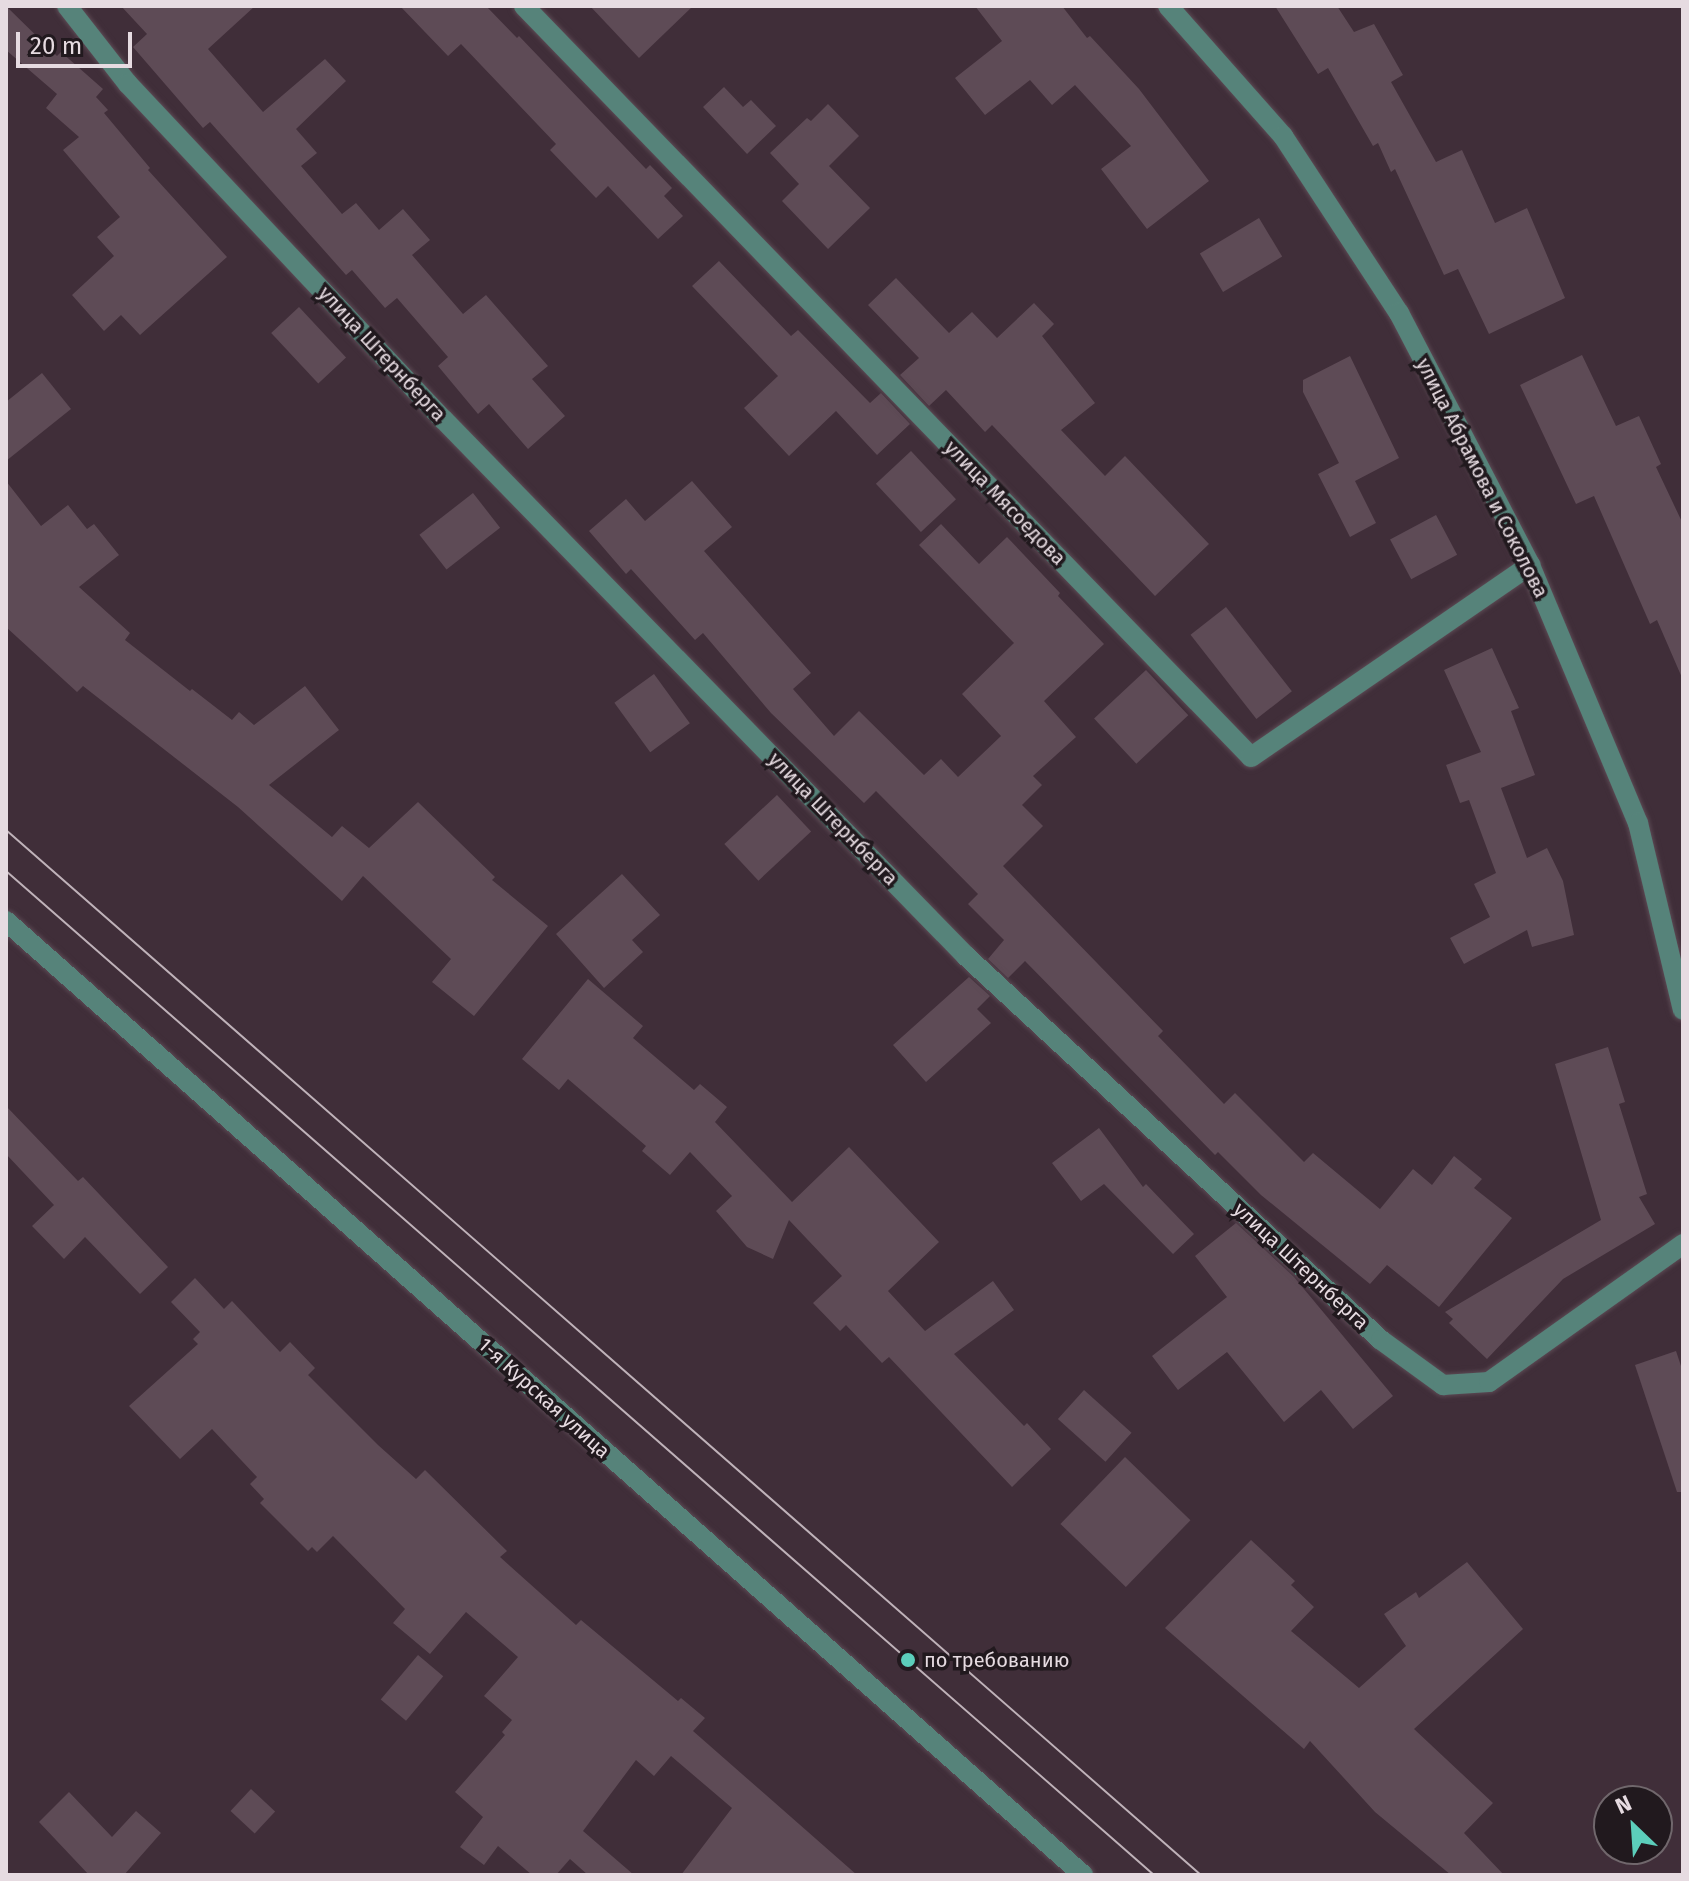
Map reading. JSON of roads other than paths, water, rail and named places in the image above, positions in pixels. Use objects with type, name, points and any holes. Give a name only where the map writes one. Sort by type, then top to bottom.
[{"type":"street","name":"улица Штернберга","points":[[67,6],[128,84],[443,419],[966,956],[1381,1340],[1443,1385],[1489,1382],[1683,1244]]},
{"type":"street","name":"улица Мясоедова","points":[[524,6],[1251,757],[1530,565]]},
{"type":"street","name":"улица Абрамова и Соколова","points":[[1168,6],[1283,136],[1399,313],[1530,565],[1638,823],[1683,1010]]},
{"type":"street","name":"1-я Курская улица","points":[[6,921],[1083,1875]]},
{"type":"tram line","points":[[6,830],[1201,1875]]},
{"type":"tram line","points":[[6,871],[1154,1875]]},
{"type":"place","name":"по требованию","points":[[908,1660]]}]
